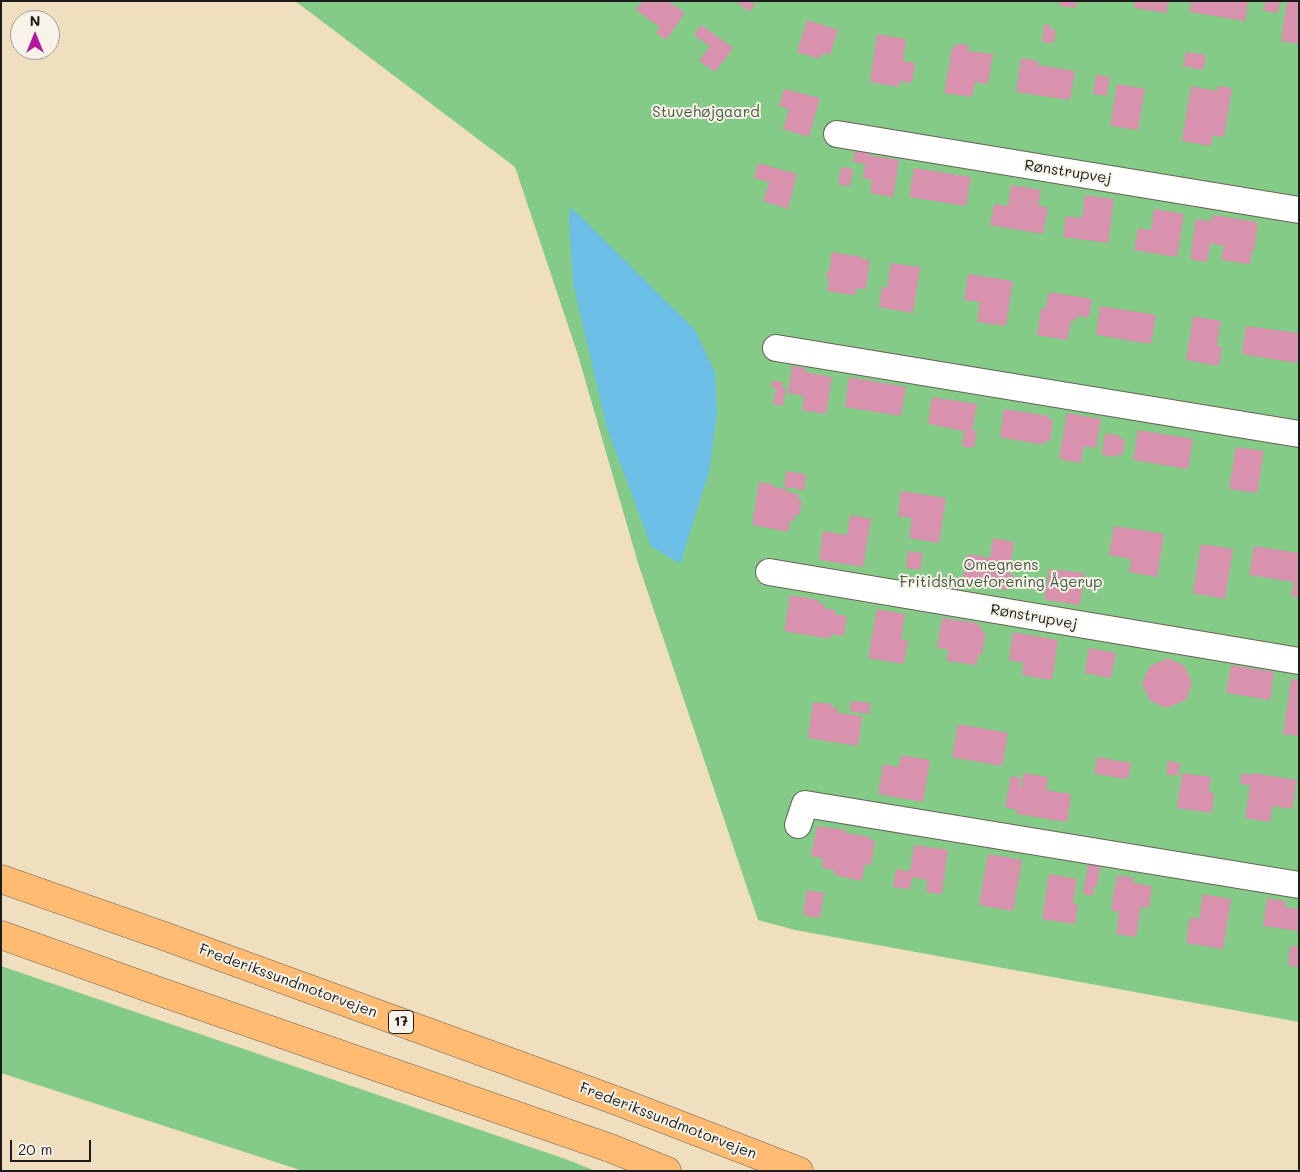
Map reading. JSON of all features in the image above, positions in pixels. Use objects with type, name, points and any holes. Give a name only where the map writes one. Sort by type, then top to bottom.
[{"type":"highway","name":"Frederikssundmotorvejen","points":[[1,878],[620,1102],[799,1171]]},
{"type":"highway","points":[[1,935],[610,1148],[667,1171]]},
{"type":"street","name":"Rønstrupvej","points":[[837,134],[1299,210]]},
{"type":"street","points":[[776,348],[1299,434]]},
{"type":"street","name":"Rønstrupvej","points":[[769,572],[1299,662]]},
{"type":"street","points":[[798,825],[805,804],[1299,885]]},
{"type":"green space","name":"Omegnens Fritidshaveforening Ågerup","points":[[295,1],[1299,1],[1299,1022],[795,930],[758,920],[638,563],[578,355],[515,167]]},
{"type":"green space","points":[[1,966],[571,1161],[595,1171],[303,1171],[1,1073]]},
{"type":"water","points":[[571,207],[695,330],[715,373],[717,413],[709,472],[680,564],[651,546],[607,428],[573,284],[569,219]]},
{"type":"building","points":[[642,1],[668,1],[685,13],[666,40],[656,33],[660,27],[636,10]]},
{"type":"building","points":[[735,1],[750,1],[755,5],[750,12]]},
{"type":"building","points":[[1060,1],[1077,1],[1076,8],[1059,6]]},
{"type":"building","points":[[1135,1],[1168,1],[1167,13],[1134,8]]},
{"type":"building","points":[[1191,1],[1248,1],[1245,21],[1190,12]]},
{"type":"building","points":[[1265,1],[1280,1],[1278,13],[1263,11]]},
{"type":"building","points":[[1287,1],[1299,1],[1299,44],[1281,41]]},
{"type":"building","points":[[807,20],[838,30],[830,55],[822,53],[820,59],[797,52]]},
{"type":"building","points":[[1044,24],[1050,25],[1050,29],[1056,30],[1054,43],[1042,42]]},
{"type":"building","points":[[701,25],[733,48],[715,72],[699,61],[710,46],[694,35]]},
{"type":"building","points":[[877,34],[906,39],[903,61],[915,63],[912,83],[900,81],[899,87],[870,82]]},
{"type":"building","points":[[955,44],[969,45],[968,51],[993,54],[988,84],[975,82],[972,97],[944,93],[952,48],[954,49]]},
{"type":"building","points":[[1186,52],[1206,55],[1203,70],[1183,66]]},
{"type":"building","points":[[1021,58],[1038,61],[1037,65],[1075,71],[1070,100],[1016,92]]},
{"type":"building","points":[[1096,75],[1110,77],[1107,96],[1093,94]]},
{"type":"building","points":[[1117,84],[1145,89],[1138,130],[1110,126]]},
{"type":"building","points":[[1191,86],[1217,91],[1218,86],[1232,88],[1224,137],[1213,135],[1211,146],[1182,141]]},
{"type":"building","points":[[784,89],[820,98],[809,137],[783,129],[789,109],[779,106]]},
{"type":"building","points":[[855,151],[867,153],[867,155],[899,160],[893,197],[870,193],[872,180],[863,178],[865,164],[853,162]]},
{"type":"building","points":[[758,163],[797,174],[788,209],[763,201],[769,182],[754,178]]},
{"type":"building","points":[[841,167],[853,169],[850,187],[838,184]]},
{"type":"building","points":[[914,168],[971,177],[966,206],[909,197]]},
{"type":"building","points":[[1011,185],[1041,190],[1038,206],[1048,207],[1043,234],[990,225],[994,204],[1008,206]]},
{"type":"building","points":[[1085,195],[1114,199],[1108,243],[1063,237],[1066,216],[1082,218]]},
{"type":"building","points":[[1154,209],[1184,214],[1177,257],[1134,250],[1138,228],[1151,230]]},
{"type":"building","points":[[1213,215],[1258,222],[1250,264],[1221,260],[1224,246],[1210,243],[1207,262],[1190,259],[1196,219],[1212,221]]},
{"type":"building","points":[[832,252],[870,260],[866,289],[857,288],[855,295],[827,291],[829,279],[826,276],[829,271]]},
{"type":"building","points":[[891,263],[920,267],[913,313],[879,307],[882,287],[887,288]]},
{"type":"building","points":[[968,274],[1013,281],[1006,326],[977,322],[980,302],[964,300]]},
{"type":"building","points":[[1049,292],[1092,299],[1089,317],[1076,316],[1075,321],[1071,320],[1067,340],[1037,335],[1041,308],[1045,309]]},
{"type":"building","points":[[1100,306],[1156,315],[1151,344],[1096,335]]},
{"type":"building","points":[[1193,316],[1221,321],[1217,346],[1222,347],[1219,366],[1186,360]]},
{"type":"building","points":[[1246,326],[1299,333],[1297,363],[1242,354]]},
{"type":"building","points":[[792,366],[805,368],[805,372],[832,377],[826,414],[802,410],[804,396],[788,393]]},
{"type":"building","points":[[849,377],[906,387],[901,416],[845,407]]},
{"type":"building","points":[[772,381],[783,382],[782,388],[786,388],[783,406],[773,404],[776,388],[771,387]]},
{"type":"building","points":[[932,397],[977,404],[972,430],[977,431],[974,448],[962,446],[964,431],[928,424]]},
{"type":"building","points":[[1004,409],[1049,416],[1048,419],[1053,420],[1050,441],[1044,441],[1044,445],[1000,437]]},
{"type":"building","points":[[1067,413],[1101,419],[1096,448],[1084,446],[1081,463],[1059,459]]},
{"type":"building","points":[[1138,430],[1193,439],[1188,469],[1133,460]]},
{"type":"building","points":[[1105,433],[1121,436],[1121,439],[1125,440],[1123,455],[1118,454],[1118,457],[1102,455]]},
{"type":"building","points":[[1236,447],[1264,451],[1257,493],[1229,489]]},
{"type":"building","points":[[786,471],[806,474],[804,490],[784,487]]},
{"type":"building","points":[[759,482],[773,484],[773,487],[787,489],[787,492],[799,494],[798,500],[802,501],[799,515],[795,515],[794,521],[790,520],[788,532],[752,525]]},
{"type":"building","points":[[901,491],[946,498],[939,543],[909,538],[912,518],[898,516]]},
{"type":"building","points":[[850,515],[871,519],[863,567],[819,560],[823,531],[847,535]]},
{"type":"building","points":[[1114,526],[1164,534],[1157,577],[1129,572],[1131,559],[1109,555]]},
{"type":"building","points":[[993,538],[1014,542],[1009,574],[1014,575],[1012,589],[1006,588],[1006,590],[962,583],[967,554],[990,558]]},
{"type":"building","points":[[1201,544],[1233,549],[1225,599],[1193,593]]},
{"type":"building","points":[[1254,546],[1299,553],[1299,597],[1291,596],[1294,582],[1249,575]]},
{"type":"building","points":[[908,551],[923,553],[920,570],[906,568]]},
{"type":"building","points":[[1049,569],[1084,573],[1080,605],[1044,600]]},
{"type":"building","points":[[790,595],[819,600],[818,603],[824,604],[824,608],[835,610],[834,614],[847,616],[844,636],[831,634],[830,639],[784,631]]},
{"type":"building","points":[[877,609],[905,614],[901,640],[908,640],[904,664],[868,658]]},
{"type":"building","points":[[942,618],[977,623],[985,634],[982,655],[978,654],[977,665],[947,661],[948,649],[937,648]]},
{"type":"building","points":[[1013,632],[1058,640],[1052,680],[1022,675],[1024,663],[1009,660]]},
{"type":"building","points":[[1089,648],[1116,653],[1111,678],[1084,673]]},
{"type":"building","points":[[1168,658],[1185,666],[1192,683],[1186,700],[1167,708],[1150,701],[1142,683],[1150,666]]},
{"type":"building","points":[[1231,665],[1274,672],[1270,700],[1226,693]]},
{"type":"building","points":[[1291,679],[1299,680],[1299,736],[1283,734]]},
{"type":"building","points":[[851,701],[871,703],[869,714],[850,711]]},
{"type":"building","points":[[813,702],[832,704],[831,707],[838,708],[837,713],[862,716],[858,746],[808,738]]},
{"type":"building","points":[[958,724],[1008,733],[1002,766],[952,757]]},
{"type":"building","points":[[901,755],[930,760],[923,802],[878,794],[883,764],[899,767]]},
{"type":"building","points":[[1097,757],[1131,763],[1128,779],[1094,774]]},
{"type":"building","points":[[1168,761],[1180,763],[1178,776],[1166,774]]},
{"type":"building","points":[[1024,773],[1048,777],[1046,790],[1071,794],[1067,822],[1017,814],[1017,810],[1005,807],[1011,776],[1021,778],[1019,787],[1021,787]]},
{"type":"building","points":[[1182,773],[1211,777],[1209,792],[1214,793],[1212,813],[1177,808]]},
{"type":"building","points":[[1242,773],[1297,780],[1292,809],[1272,806],[1270,822],[1245,818],[1250,785],[1240,784]]},
{"type":"building","points":[[817,826],[846,830],[845,833],[870,837],[870,840],[875,841],[871,865],[865,864],[862,881],[834,875],[835,870],[822,868],[823,858],[811,856]]},
{"type":"building","points":[[914,845],[948,850],[942,894],[926,892],[927,880],[912,877],[910,889],[893,887],[896,869],[910,871]]},
{"type":"building","points":[[988,854],[1022,860],[1013,911],[979,905]]},
{"type":"building","points":[[1088,865],[1100,866],[1097,886],[1094,886],[1093,896],[1083,894]]},
{"type":"building","points":[[1049,874],[1077,879],[1073,904],[1078,904],[1075,924],[1042,919]]},
{"type":"building","points":[[1117,875],[1134,878],[1133,883],[1152,886],[1149,908],[1141,907],[1136,937],[1116,934],[1119,912],[1111,910]]},
{"type":"building","points":[[807,890],[824,893],[820,918],[803,915]]},
{"type":"building","points":[[1203,894],[1231,899],[1223,949],[1186,943],[1190,917],[1199,919]]},
{"type":"building","points":[[1267,898],[1286,901],[1285,907],[1299,909],[1299,931],[1263,926]]},
{"type":"building","points":[[1290,946],[1299,947],[1299,967],[1288,965]]},
{"type":"park label","name":"Stuvehøjgaard","points":[[706,112]]}]
